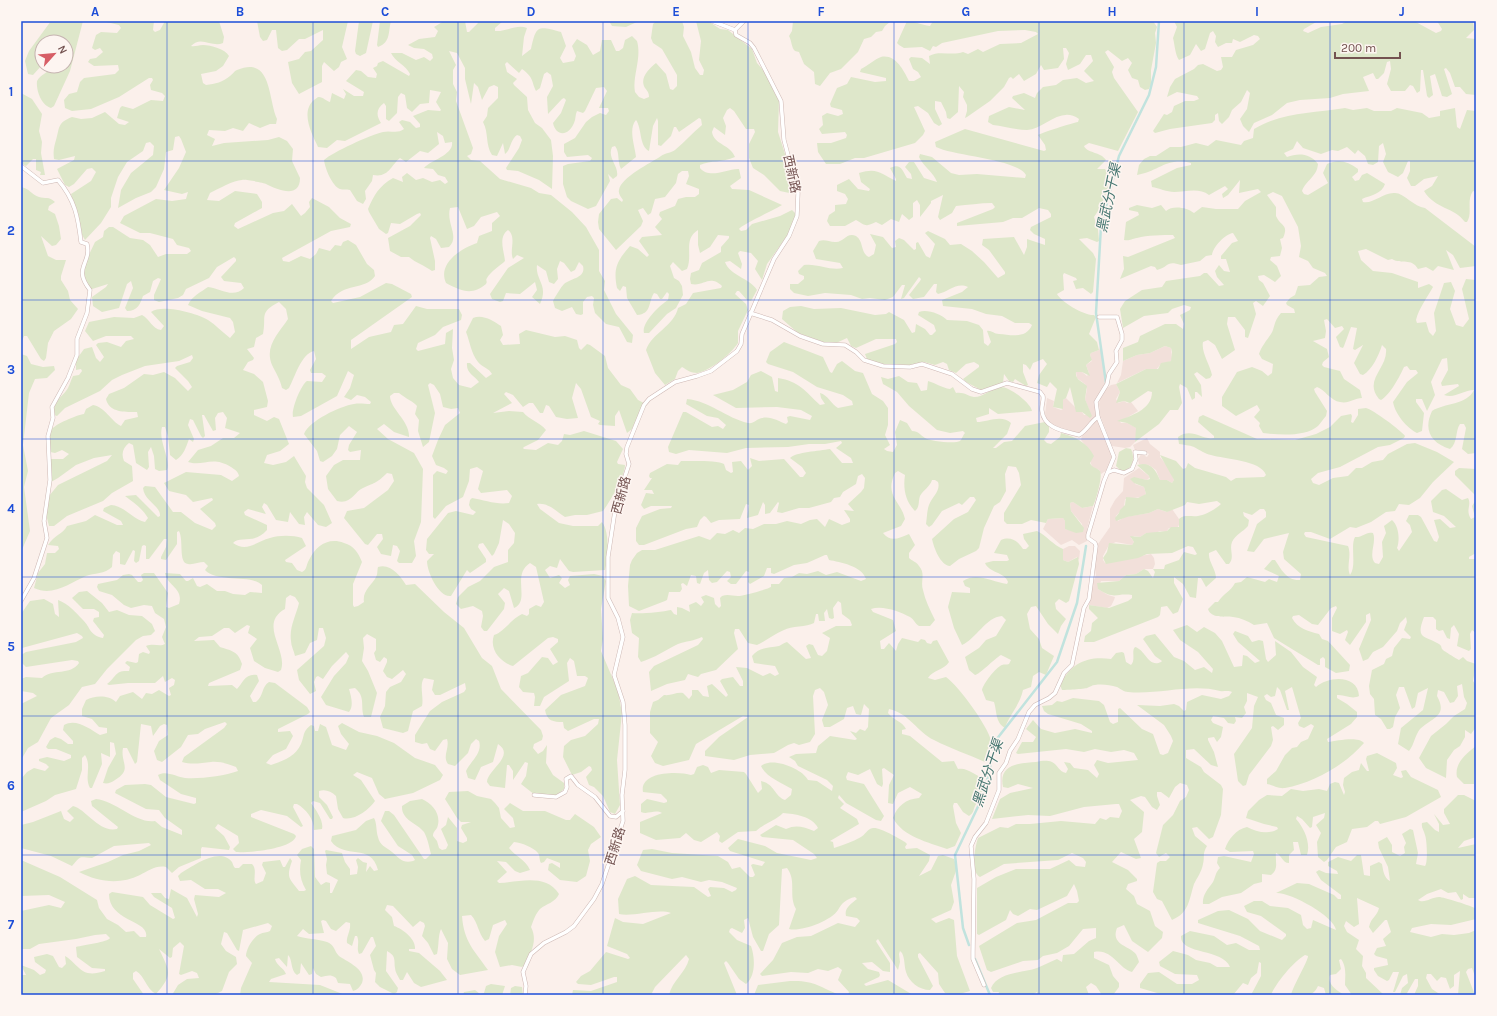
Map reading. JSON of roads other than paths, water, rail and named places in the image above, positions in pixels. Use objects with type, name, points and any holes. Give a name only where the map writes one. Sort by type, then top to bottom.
[{"type":"street","points":[[712,21],[735,30],[744,21]]},
{"type":"street","name":"西新路","points":[[525,995],[526,986],[523,972],[531,954],[544,943],[566,932],[574,926],[594,899],[602,884],[621,831],[625,720],[622,702],[614,675],[623,637],[618,618],[608,598],[608,557],[616,504],[629,464],[626,454],[627,447],[644,405],[649,399],[675,382],[704,374],[737,351],[741,344],[742,334],[750,313],[774,259],[796,222],[798,193],[784,140],[781,102],[778,92],[754,48],[750,43],[736,35],[735,30]]},
{"type":"street","points":[[21,166],[43,183],[58,180],[70,196],[79,224],[81,242],[87,244],[89,252],[81,273],[82,281],[90,290],[87,313],[77,338],[77,355],[68,378],[52,407],[53,418],[48,436],[50,480],[44,521],[47,538],[34,578],[21,601]]},
{"type":"street","points":[[750,313],[772,320],[800,336],[823,344],[845,345],[856,352],[864,360],[883,366],[910,367],[922,364],[952,374],[965,384],[980,392],[1007,383],[1040,392],[1043,396],[1042,413],[1044,420],[1055,429],[1079,435],[1083,433],[1092,421],[1098,417]]},
{"type":"street","points":[[984,985],[973,958],[974,879],[971,846],[975,837],[986,823],[999,790],[999,773],[1006,763],[1010,751],[1018,739],[1029,712],[1035,705],[1049,698],[1055,693],[1064,673],[1074,660],[1084,608],[1089,599],[1096,546],[1095,543],[1088,538],[1088,535],[1114,457],[1098,417],[1096,402],[1107,384],[1109,374],[1117,362],[1116,351],[1122,340],[1122,334],[1117,317],[1099,317]]},
{"type":"street","points":[[1108,472],[1114,470],[1124,473],[1132,468],[1136,459],[1135,452],[1145,453]]},
{"type":"street","points":[[1112,464],[1114,470]]},
{"type":"street","points":[[534,795],[556,797],[565,792],[567,789],[566,779],[571,776],[578,785],[595,797],[610,816],[616,817],[622,811]]},
{"type":"waterway","name":"黑武分干渠","points":[[1106,383],[1096,313],[1101,226],[1119,156],[1149,95],[1156,67],[1159,21]]},
{"type":"waterway","name":"黑武分干渠","points":[[969,945],[963,928],[955,855],[984,794],[996,740],[1057,662],[1077,603],[1086,546]]},
{"type":"waterway","name":"黑武分干渠","points":[[975,959],[990,995]]}]
